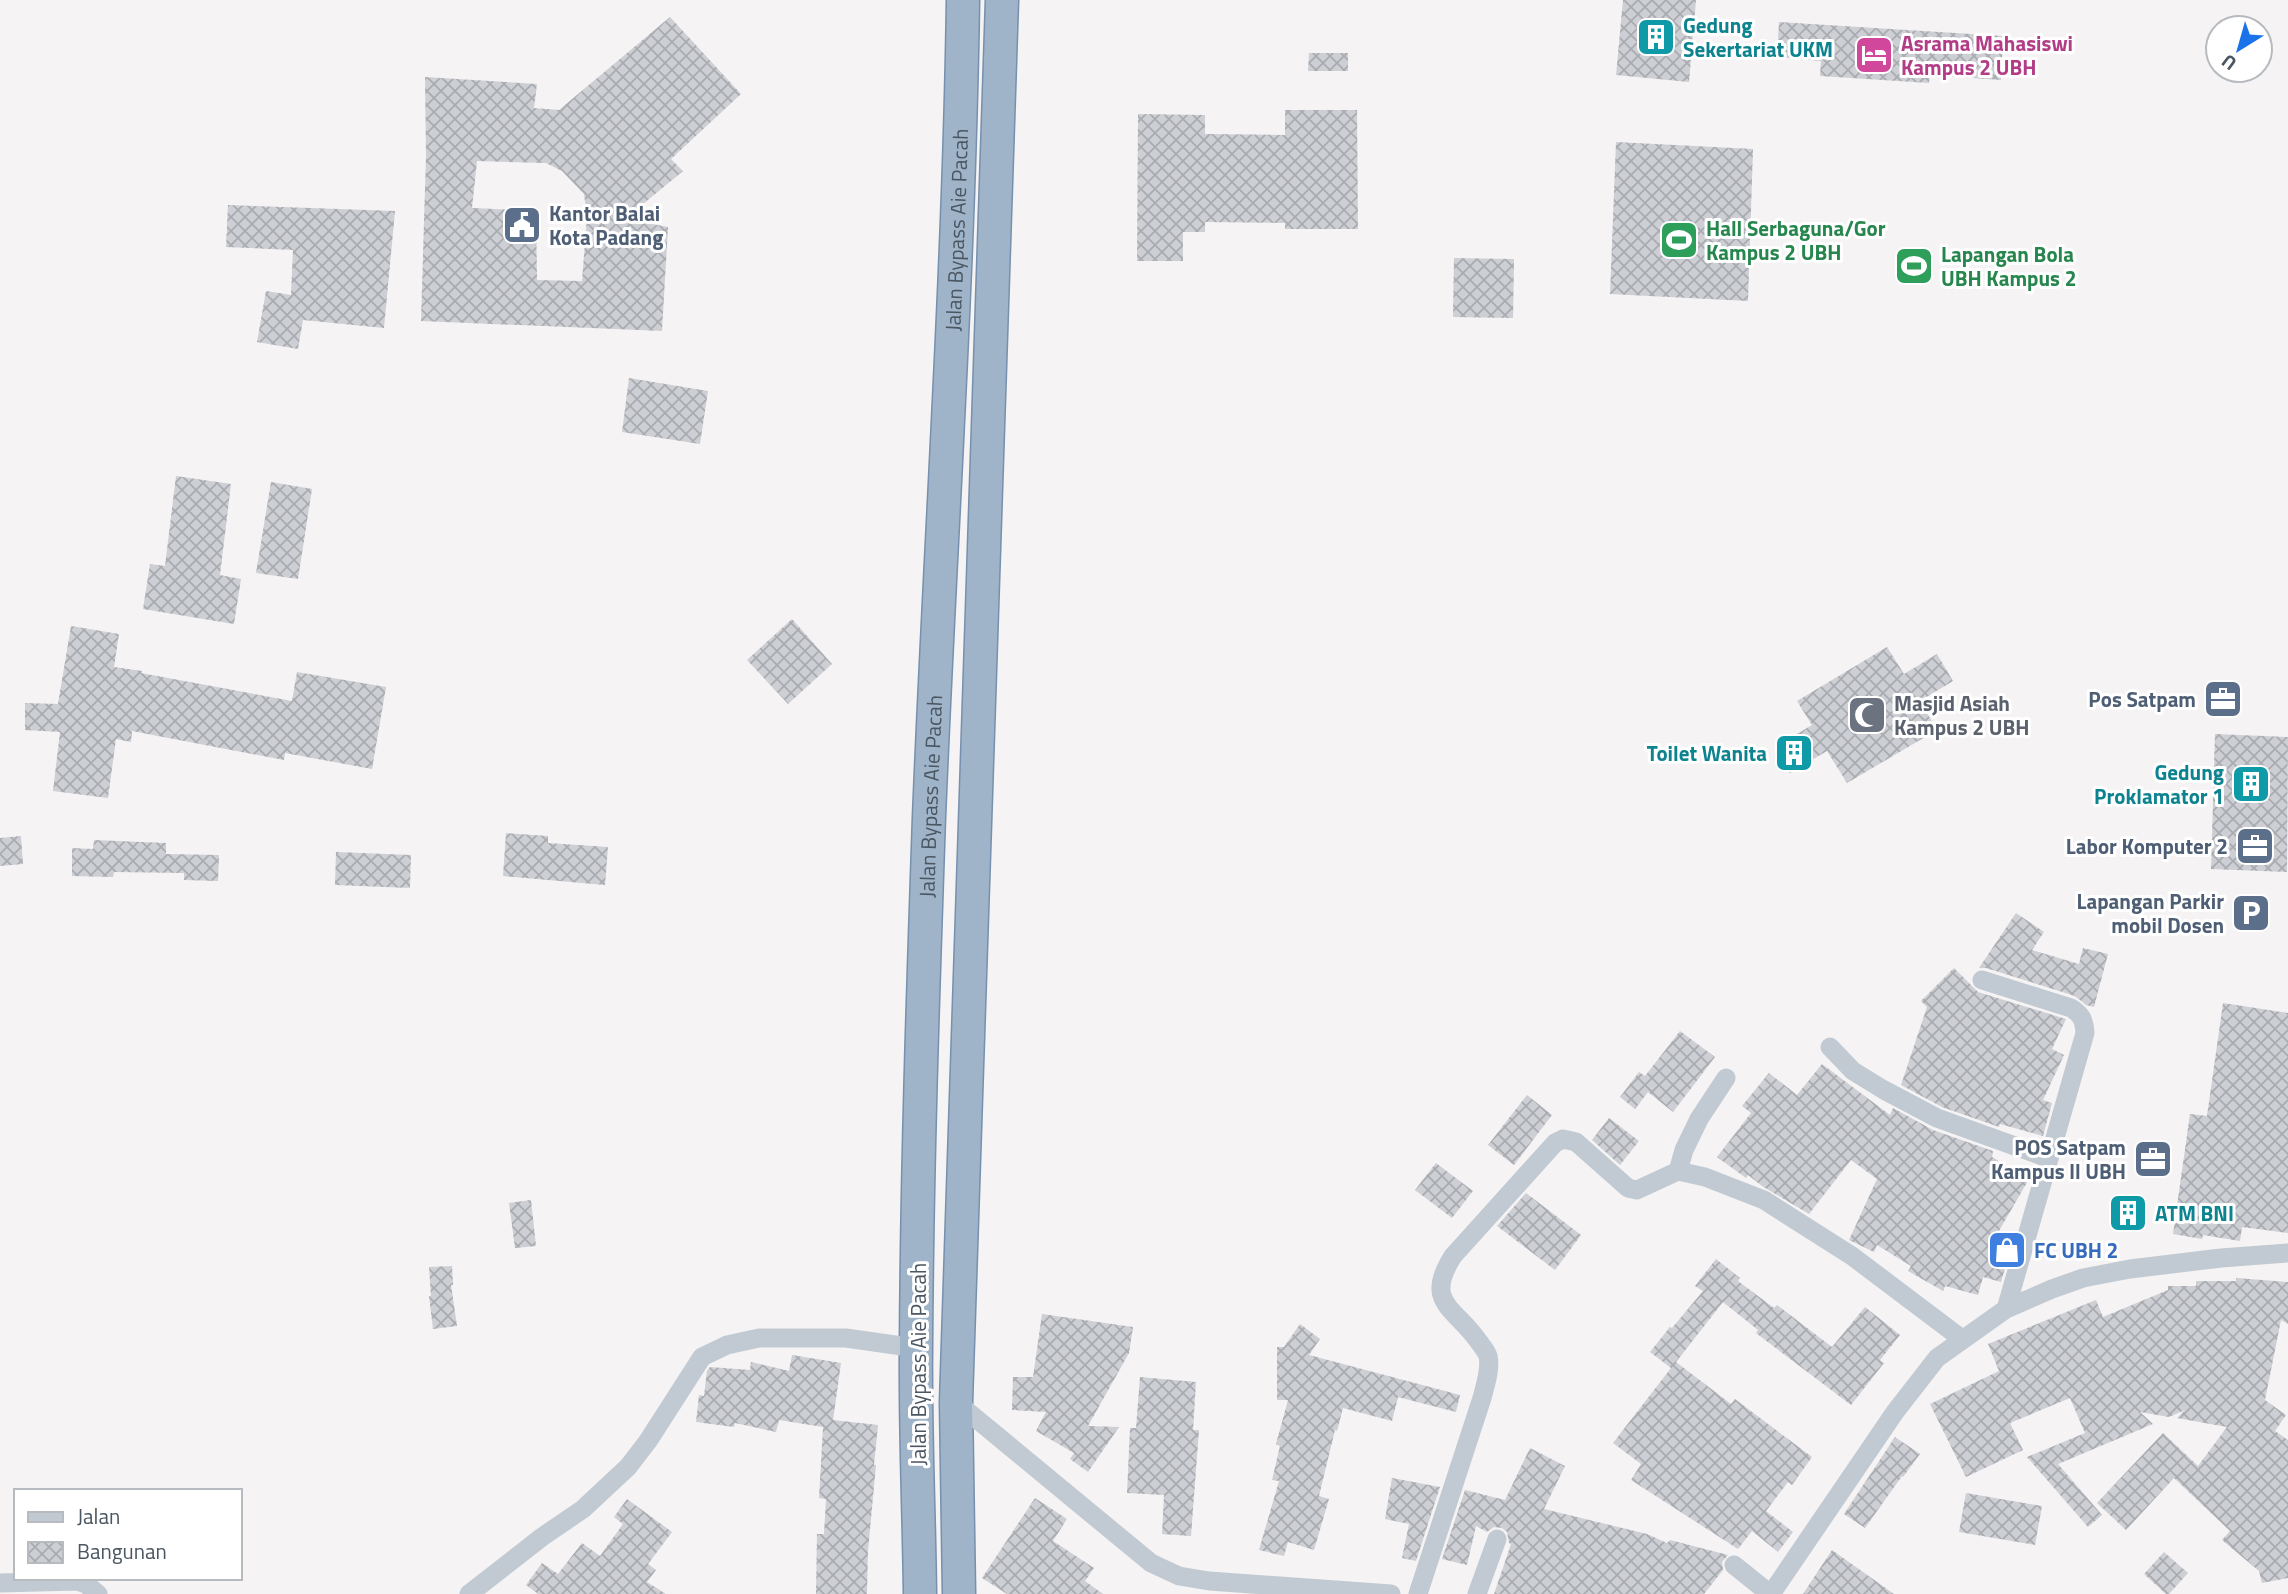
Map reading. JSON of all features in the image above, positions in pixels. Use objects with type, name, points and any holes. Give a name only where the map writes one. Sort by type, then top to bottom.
[{"type":"highway","name":"Jalan Bypass Aie Pacah","points":[[920,1594],[916,1348],[921,1122],[929,830],[962,95],[963,0]]},
{"type":"highway","points":[[959,1594],[956,1402],[1002,0]]},
{"type":"highway","points":[[921,1122],[965,1122]]},
{"type":"street","points":[[1982,980],[2071,1008],[2084,1020],[2085,1032],[2048,1158],[2030,1233],[2006,1309]]},
{"type":"street","points":[[1830,1047],[1853,1071],[1937,1118],[2048,1158]]},
{"type":"street","points":[[1678,1171],[1684,1150],[1699,1119],[1726,1079]]},
{"type":"street","points":[[1418,1594],[1487,1376],[1488,1355],[1464,1323],[1451,1312],[1440,1294],[1440,1281],[1453,1256],[1555,1143],[1563,1139],[1576,1142],[1628,1188],[1637,1190],[1678,1171],[1705,1177],[1764,1200],[1852,1256],[1962,1339]]},
{"type":"street","points":[[1734,1565],[1770,1594],[1895,1412],[1937,1358],[2006,1309],[2052,1289],[2130,1269],[2288,1253]]},
{"type":"street","points":[[470,1594],[542,1537],[583,1509],[628,1466],[648,1441],[702,1357],[727,1345],[759,1338],[846,1338],[916,1348]]},
{"type":"street","points":[[956,1402],[1151,1563],[1179,1576],[1209,1581],[1391,1594]]},
{"type":"street","points":[[1477,1594],[1497,1539]]},
{"type":"street","points":[[0,1583],[78,1581],[98,1594]]},
{"type":"building","name":"Gedung Sekertariat UKM","points":[[1623,0],[1696,0],[1689,82],[1616,75]]},
{"type":"building","points":[[670,17],[741,94],[671,159],[683,171],[625,219],[668,227],[662,331],[421,321],[426,156],[425,77],[537,84],[534,108],[559,110]],"holes":[[[477,161],[546,163],[562,171],[584,194],[587,217],[582,281],[537,280],[536,211],[472,208]]]},
{"type":"building","points":[[1779,22],[2003,36],[2001,80],[1930,75],[1929,83],[1820,76],[1821,61],[1777,57]]},
{"type":"building","points":[[1309,53],[1348,53],[1348,71],[1308,71]]},
{"type":"building","points":[[1285,110],[1357,110],[1358,229],[1285,229],[1285,223],[1205,222],[1205,232],[1183,232],[1183,261],[1137,261],[1138,114],[1205,115],[1205,134],[1285,135]]},
{"type":"building","points":[[1616,142],[1753,149],[1748,301],[1610,294]]},
{"type":"building","points":[[228,205],[395,211],[384,328],[303,320],[298,349],[257,342],[266,291],[291,295],[293,250],[226,247]]},
{"type":"building","points":[[1454,258],[1514,259],[1513,318],[1453,317]]},
{"type":"building","points":[[629,378],[708,391],[700,444],[622,432]]},
{"type":"building","points":[[176,476],[231,484],[220,575],[241,579],[234,624],[143,609],[150,564],[165,566]]},
{"type":"building","points":[[271,482],[312,489],[298,579],[256,573]]},
{"type":"building","points":[[792,619],[832,664],[788,704],[747,660]]},
{"type":"building","points":[[71,626],[119,634],[114,667],[142,671],[141,673],[292,701],[297,672],[386,687],[372,769],[285,753],[284,760],[132,731],[131,742],[116,739],[108,798],[53,791],[60,732],[25,730],[25,703],[58,704]]},
{"type":"building","name":"Masjid Asiah Kampus 2 UBH","points":[[1887,647],[1904,674],[1937,654],[1953,681],[1920,701],[1937,730],[1847,783],[1827,751],[1790,773],[1775,747],[1812,725],[1797,701]]},
{"type":"building","name":"Gedung Proklamator 1","points":[[2215,734],[2288,737],[2287,872],[2211,869]]},
{"type":"building","points":[[506,833],[548,836],[548,843],[608,847],[605,885],[503,876]]},
{"type":"building","points":[[21,836],[23,864],[0,866],[0,838]]},
{"type":"building","points":[[94,840],[166,843],[166,854],[219,855],[218,881],[184,880],[184,873],[114,872],[113,877],[72,876],[72,848],[93,849]]},
{"type":"building","points":[[336,852],[411,855],[410,888],[335,885]]},
{"type":"building","points":[[2016,913],[2044,932],[2032,950],[2079,964],[2083,948],[2108,954],[2094,1007],[2086,1005],[2075,996],[1979,968]]},
{"type":"building","points":[[1954,968],[1978,992],[2066,1019],[2052,1049],[2064,1055],[2043,1100],[2052,1103],[2043,1136],[2000,1124],[1999,1127],[1942,1107],[1901,1085],[1927,1007],[1921,1001]]},
{"type":"building","points":[[2223,1003],[2288,1013],[2288,1233],[2242,1227],[2240,1241],[2203,1235],[2202,1239],[2173,1234],[2190,1114],[2207,1116]]},
{"type":"building","points":[[1680,1031],[1715,1057],[1673,1112],[1648,1092],[1635,1109],[1620,1097],[1639,1072],[1645,1076]]},
{"type":"building","points":[[1822,1064],[1890,1115],[1893,1108],[1933,1130],[1993,1151],[1992,1157],[2029,1179],[1996,1236],[2013,1241],[2001,1282],[1983,1277],[1978,1295],[1945,1286],[1943,1291],[1908,1271],[1911,1266],[1877,1245],[1874,1252],[1849,1240],[1877,1179],[1851,1160],[1809,1214],[1748,1175],[1746,1178],[1717,1157],[1751,1113],[1742,1106],[1769,1073],[1797,1095]]},
{"type":"building","points":[[1527,1095],[1552,1115],[1514,1165],[1488,1145]]},
{"type":"building","points":[[1609,1118],[1639,1141],[1620,1165],[1592,1140]]},
{"type":"building","points":[[1436,1163],[1473,1191],[1452,1218],[1415,1190]]},
{"type":"building","points":[[1526,1193],[1581,1235],[1555,1270],[1497,1226]]},
{"type":"building","points":[[531,1200],[536,1246],[515,1248],[509,1203]]},
{"type":"building","points":[[1716,1259],[1740,1278],[1738,1281],[1774,1308],[1777,1305],[1832,1347],[1865,1307],[1900,1335],[1880,1360],[1884,1363],[1851,1405],[1756,1333],[1758,1330],[1723,1302],[1676,1362],[1731,1404],[1735,1399],[1812,1457],[1792,1485],[1788,1482],[1766,1511],[1793,1532],[1778,1552],[1752,1531],[1738,1549],[1631,1480],[1641,1464],[1613,1443],[1671,1368],[1650,1352],[1703,1291],[1695,1286]]},
{"type":"building","points":[[452,1266],[451,1285],[457,1326],[433,1329],[429,1267]]},
{"type":"building","points":[[2236,1278],[2288,1282],[2288,1324],[2281,1320],[2265,1400],[2286,1415],[2275,1431],[2288,1440],[2288,1578],[2262,1583],[2259,1571],[2222,1540],[2230,1531],[2174,1478],[2126,1530],[2097,1503],[2163,1433],[2198,1466],[2227,1427],[2177,1418],[2185,1410],[2169,1417],[2140,1412],[2153,1424],[2058,1464],[2102,1515],[2088,1527],[2027,1457],[2085,1433],[2070,1398],[2010,1423],[2023,1450],[1966,1477],[1930,1404],[1999,1371],[1988,1344],[2096,1300],[2103,1317],[2168,1290],[2168,1286],[2196,1286],[2196,1281],[2236,1281]]},
{"type":"building","points":[[1042,1314],[1133,1327],[1129,1353],[1088,1426],[1119,1427],[1088,1472],[1070,1459],[1074,1453],[1036,1431],[1046,1412],[1012,1410],[1013,1377],[1033,1377]]},
{"type":"building","points":[[1300,1324],[1320,1339],[1309,1355],[1460,1395],[1456,1412],[1398,1397],[1392,1421],[1343,1408],[1319,1496],[1329,1499],[1314,1550],[1288,1542],[1284,1556],[1259,1550],[1279,1481],[1272,1480],[1280,1446],[1276,1444],[1288,1400],[1277,1400],[1277,1347],[1284,1347]]},
{"type":"building","points":[[792,1355],[841,1363],[833,1420],[878,1425],[867,1594],[816,1594],[817,1534],[824,1534],[826,1499],[819,1498],[823,1427],[779,1420],[776,1432],[735,1423],[734,1427],[696,1422],[699,1395],[704,1396],[707,1371],[710,1367],[750,1370],[751,1362],[789,1371]]},
{"type":"building","points":[[1140,1377],[1196,1382],[1193,1430],[1199,1430],[1191,1536],[1162,1534],[1164,1495],[1127,1493],[1130,1428],[1136,1428]]},
{"type":"building","points":[[1895,1437],[1920,1454],[1865,1528],[1844,1514]]},
{"type":"building","points":[[1530,1448],[1565,1466],[1544,1509],[1647,1534],[1667,1543],[1670,1540],[1728,1555],[1722,1562],[1723,1570],[1704,1594],[1494,1594],[1511,1544],[1507,1532],[1502,1528],[1494,1527],[1487,1532],[1476,1526],[1467,1565],[1442,1559],[1465,1490],[1505,1500]]},
{"type":"building","points":[[1392,1478],[1440,1487],[1416,1561],[1402,1558],[1409,1524],[1385,1519]]},
{"type":"building","points":[[1966,1493],[2042,1506],[2035,1545],[1959,1532]]},
{"type":"building","points":[[1035,1498],[1067,1519],[1053,1541],[1094,1568],[1085,1581],[1103,1594],[1007,1594],[982,1578]]},
{"type":"building","points":[[627,1499],[672,1532],[648,1564],[656,1570],[647,1582],[666,1594],[538,1594],[526,1585],[542,1563],[558,1574],[582,1543],[600,1556],[623,1524],[614,1517]]},
{"type":"building","points":[[1832,1550],[1894,1594],[1803,1594]]},
{"type":"building","points":[[2164,1552],[2188,1573],[2169,1594],[2144,1574]]},
{"type":"place","name":"Gedung Sekertariat UKM","points":[[1656,37]]},
{"type":"place","name":"Asrama Mahasiswi Kampus 2 UBH","points":[[1874,55]]},
{"type":"place","name":"Kantor Balai Kota Padang","points":[[522,225]]},
{"type":"place","name":"Hall Serbaguna/Gor Kampus 2 UBH","points":[[1679,240]]},
{"type":"place","name":"Lapangan Bola UBH Kampus 2","points":[[1914,266]]},
{"type":"place","name":"Pos Satpam","points":[[2223,699]]},
{"type":"place","name":"Masjid Asiah Kampus 2 UBH","points":[[1867,715]]},
{"type":"place","name":"Toilet Wanita","points":[[1794,753]]},
{"type":"place","name":"Gedung Proklamator 1","points":[[2251,784]]},
{"type":"place","name":"Labor Komputer 2","points":[[2255,846]]},
{"type":"place","name":"Lapangan Parkir mobil Dosen","points":[[2251,913]]},
{"type":"place","name":"POS Satpam Kampus ll UBH","points":[[2153,1159]]},
{"type":"place","name":"ATM BNI","points":[[2128,1213]]},
{"type":"place","name":"FC UBH 2","points":[[2007,1250]]}]
